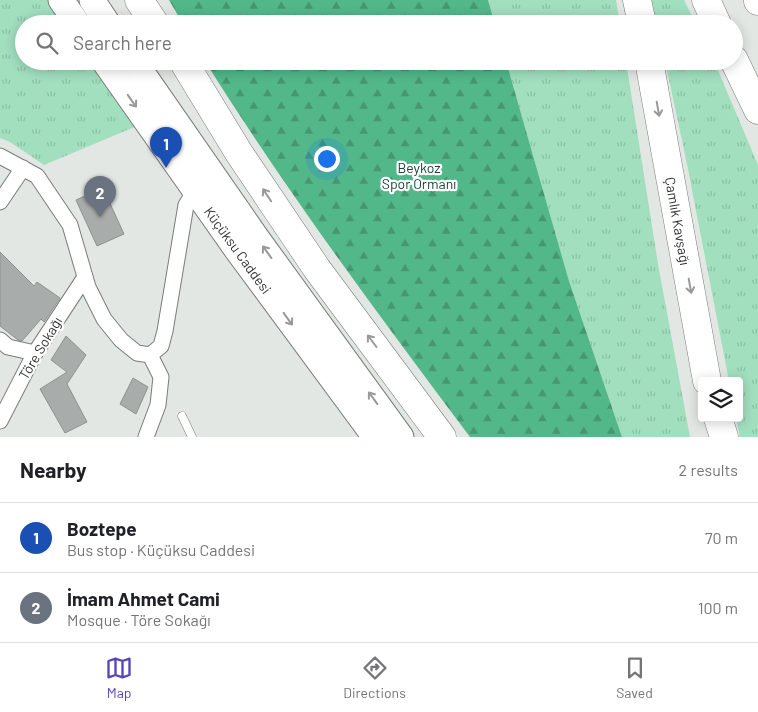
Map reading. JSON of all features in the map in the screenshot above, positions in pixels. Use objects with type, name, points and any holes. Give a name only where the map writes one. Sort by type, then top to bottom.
[{"type":"highway","points":[[139,0],[150,15]]},
{"type":"highway","points":[[148,0],[156,15]]},
{"type":"highway","points":[[637,0],[640,15]]},
{"type":"highway","points":[[706,0],[713,15]]},
{"type":"highway","points":[[188,70],[239,154],[317,270],[442,437]]},
{"type":"highway","name":"Çamlık Kavşağı","points":[[651,70],[706,377]]},
{"type":"highway","points":[[739,70],[758,110]]},
{"type":"highway","points":[[708,422],[708,437]]},
{"type":"highway","points":[[719,422],[724,437]]},
{"type":"main road","points":[[61,0],[72,15]]},
{"type":"main road","name":"Küçüksu Caddesi","points":[[111,70],[204,183],[256,237],[402,437]]},
{"type":"main road","name":"Küçüksu Caddesi","points":[[143,70],[204,183],[375,437]]},
{"type":"street","points":[[99,11],[113,15]]},
{"type":"street","points":[[0,156],[37,176],[70,225],[85,278],[104,318],[121,340],[137,353],[150,355],[161,346],[165,331],[186,204],[204,183]]},
{"type":"street","points":[[0,202],[23,168]]},
{"type":"street","name":"Töre Sokağı","points":[[0,421],[35,353],[85,278]]},
{"type":"street","points":[[0,340],[8,347],[35,353]]},
{"type":"street","points":[[146,437],[158,405],[161,377],[150,355]]},
{"type":"lane","points":[[182,416],[192,437]]},
{"type":"green space","points":[[0,0],[51,0],[61,15],[15,15],[15,70],[99,70],[137,126],[44,165],[10,142],[0,138]]},
{"type":"green space","points":[[169,0],[488,0],[492,15],[178,15]]},
{"type":"green space","points":[[488,0],[616,0],[618,15],[492,15]]},
{"type":"green space","points":[[651,0],[684,0],[692,15],[655,15]]},
{"type":"green space","name":"Beykoz Spor Ormanı","points":[[211,70],[509,70],[569,281],[622,437],[470,437],[300,205]]},
{"type":"green space","points":[[509,70],[627,70],[658,264],[690,437],[622,437],[569,281]]},
{"type":"green space","points":[[667,70],[718,70],[758,165],[758,437],[740,437],[737,422],[743,422],[743,377],[728,377]]},
{"type":"building","points":[[103,188],[124,234],[97,246],[76,200]]},
{"type":"building","points":[[0,252],[34,286],[37,282],[60,298],[44,322],[41,319],[22,341],[0,326]]},
{"type":"building","points":[[66,336],[86,355],[67,384],[87,422],[65,433],[40,389],[67,372],[51,360]]},
{"type":"building","points":[[133,378],[148,387],[136,414],[120,404]]},
{"type":"place","name":"Boztepe","points":[[166,168]]},
{"type":"place","name":"İmam Ahmet Cami","points":[[100,217]]}]
